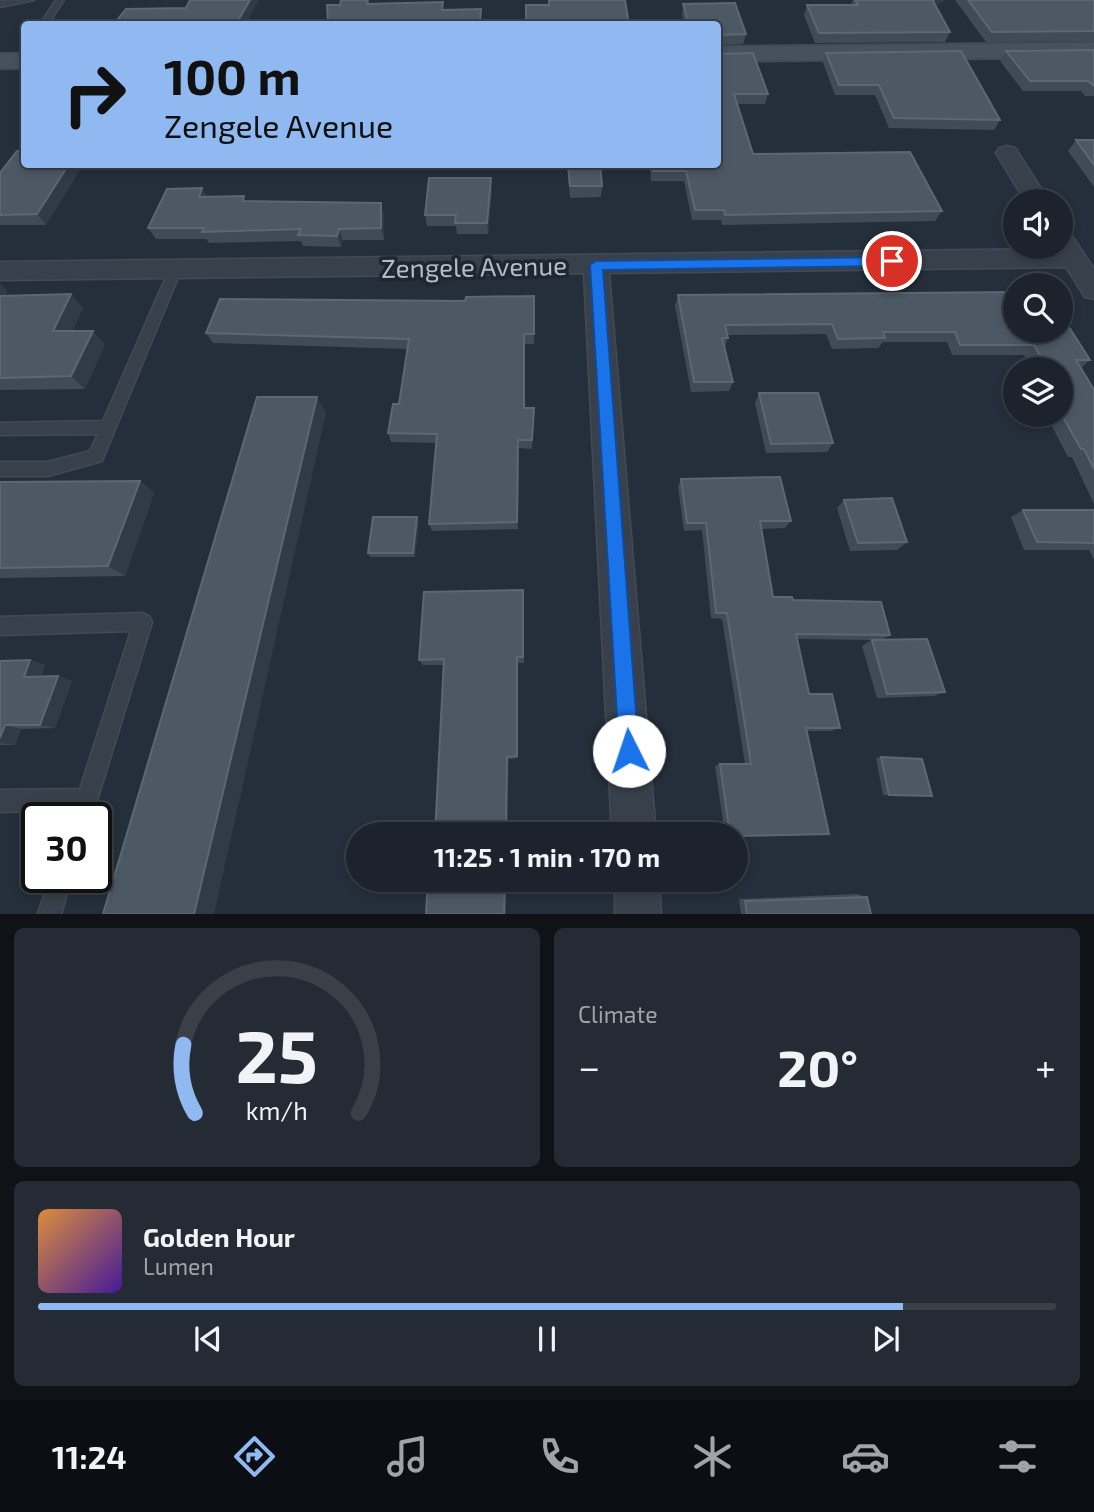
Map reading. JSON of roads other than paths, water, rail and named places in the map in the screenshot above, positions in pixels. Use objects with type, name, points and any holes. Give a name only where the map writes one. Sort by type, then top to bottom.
[{"type":"street","points":[[721,54],[1094,50]]},
{"type":"street","points":[[1007,153],[1030,189]]},
{"type":"street","name":"Zengele Avenue","points":[[0,271],[596,265],[1003,250]]},
{"type":"street","points":[[1073,257],[1094,290]]},
{"type":"street","points":[[596,265],[633,822]]},
{"type":"street","points":[[637,892],[638,914]]},
{"type":"lane","points":[[0,4],[30,0]]},
{"type":"lane","points":[[46,21],[60,0]]},
{"type":"lane","points":[[0,469],[48,469],[96,456],[175,270]]},
{"type":"lane","points":[[0,429],[108,427]]},
{"type":"lane","points":[[0,626],[143,622],[86,802]]},
{"type":"lane","points":[[0,801],[21,803]]},
{"type":"lane","points":[[49,914],[56,893]]}]
